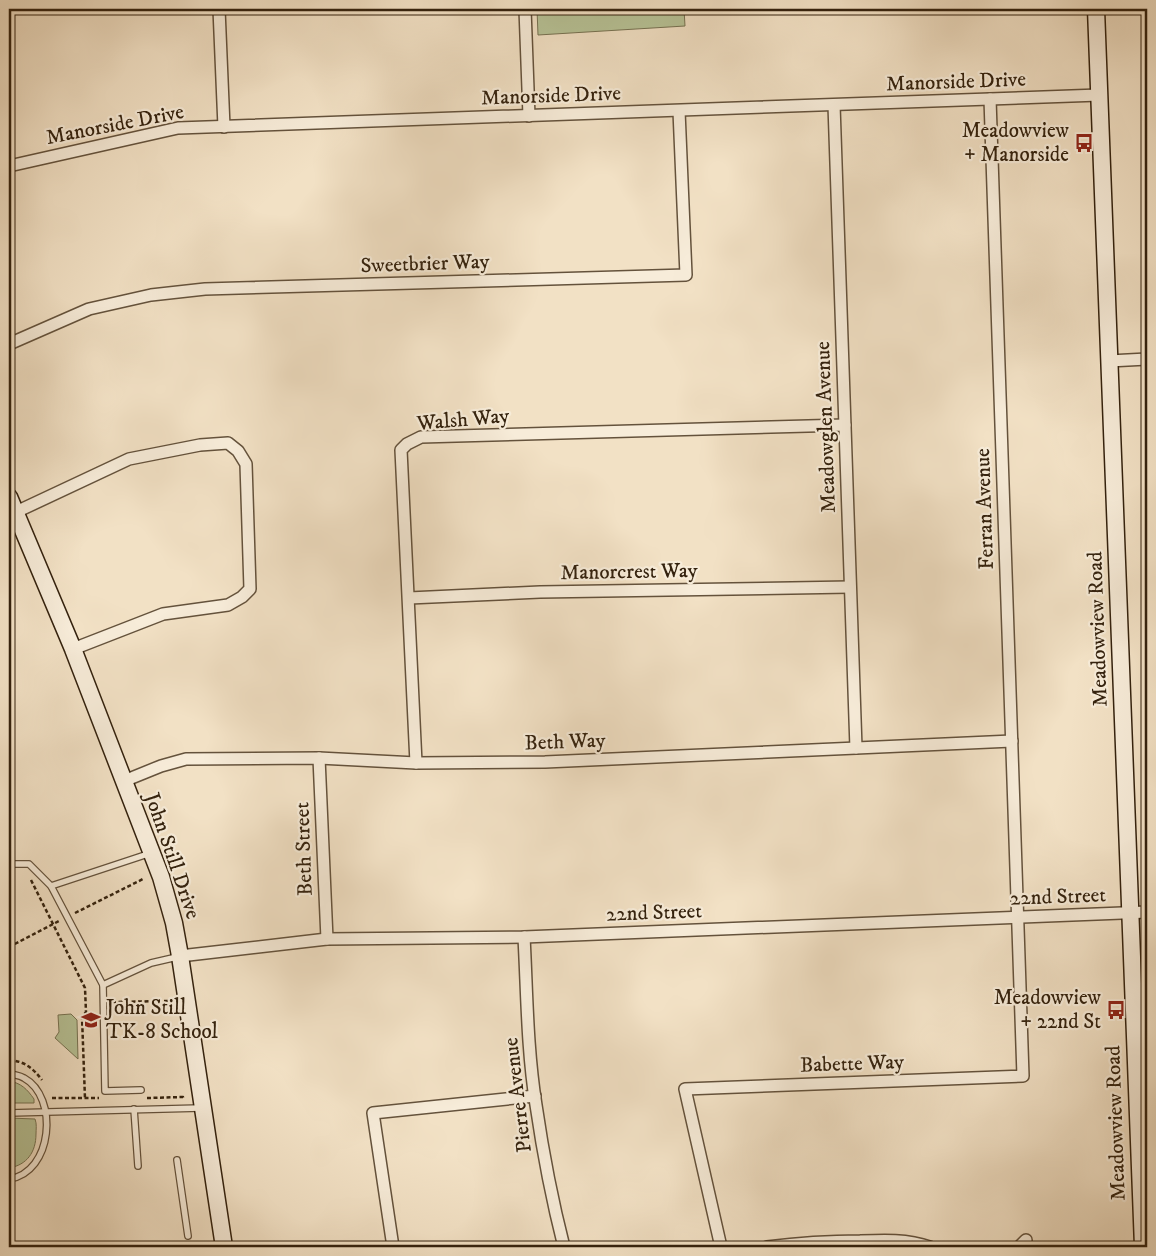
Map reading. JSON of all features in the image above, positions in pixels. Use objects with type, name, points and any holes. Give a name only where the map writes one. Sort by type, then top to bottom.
[{"type":"main road","name":"Meadowview Road","points":[[1096,9],[1130,913],[1144,1210],[1143,1247]]},
{"type":"main road","name":"John Still Drive","points":[[9,497],[73,650],[152,853],[168,902],[180,956],[224,1247]]},
{"type":"street","points":[[219,9],[224,127]]},
{"type":"street","points":[[525,9],[529,116]]},
{"type":"street","name":"Manorside Drive","points":[[9,166],[178,128],[1099,95]]},
{"type":"street","name":"Ferran Avenue","points":[[990,99],[1018,917]]},
{"type":"street","name":"Meadowglen Avenue","points":[[834,105],[856,748]]},
{"type":"street","name":"Sweetbrier Way","points":[[9,344],[90,309],[151,295],[205,289],[686,275],[679,111]]},
{"type":"street","points":[[1109,361],[1147,359]]},
{"type":"street","name":"Walsh Way","points":[[416,763],[401,450],[407,444],[421,437],[845,425]]},
{"type":"street","points":[[16,512],[129,459],[200,445],[228,443],[238,451],[246,464],[250,589],[242,597],[228,605],[163,614],[73,650]]},
{"type":"street","name":"Manorcrest Way","points":[[409,598],[540,592],[850,587]]},
{"type":"street","name":"Beth Way","points":[[124,781],[161,766],[186,759],[319,758],[416,763],[545,762],[1012,742]]},
{"type":"street","name":"Beth Street","points":[[319,758],[327,939]]},
{"type":"street","name":"22nd Street","points":[[180,956],[327,939],[524,937],[1147,912]]},
{"type":"street","name":"Babette Way","points":[[721,1247],[685,1089],[1023,1076],[1018,917]]},
{"type":"street","name":"Pierre Avenue","points":[[524,937],[528,1020],[535,1096],[543,1152],[564,1247]]},
{"type":"street","points":[[393,1247],[373,1113],[535,1096]]},
{"type":"street","points":[[768,1247],[836,1241],[891,1240],[930,1247]]},
{"type":"lane","points":[[51,886],[152,853]]},
{"type":"lane","points":[[9,864],[29,864],[51,886],[103,985],[105,1091],[141,1090]]},
{"type":"lane","points":[[103,985],[151,963],[180,956]]},
{"type":"lane","points":[[9,1074],[24,1078],[31,1084],[38,1092],[46,1113],[44,1147],[40,1156],[28,1172],[19,1177],[9,1179]]},
{"type":"lane","points":[[9,1113],[203,1108]]},
{"type":"lane","points":[[134,1109],[138,1166]]},
{"type":"lane","points":[[177,1160],[188,1236]]},
{"type":"path","points":[[28,874],[86,988],[86,1012],[82,1017],[84,1098]]},
{"type":"path","points":[[80,911],[143,879]]},
{"type":"path","points":[[9,947],[53,924]]},
{"type":"path","points":[[86,1003],[168,1001]]},
{"type":"path","points":[[9,1060],[18,1061],[29,1066],[46,1085]]},
{"type":"path","points":[[51,1094],[53,1099],[102,1098]]},
{"type":"path","points":[[146,1098],[183,1097]]},
{"type":"green space","points":[[537,9],[684,9],[685,26],[538,35]]},
{"type":"green space","points":[[71,1014],[77,1020],[78,1059],[55,1038],[59,1032],[58,1015]]},
{"type":"green space","points":[[9,1081],[17,1083],[26,1089],[34,1099],[34,1103],[9,1103]]},
{"type":"green space","points":[[9,1118],[35,1119],[36,1141],[32,1152],[25,1161],[9,1168]]},
{"type":"place","name":"Meadowview + Manorside","points":[[1084,143]]},
{"type":"place","name":"Meadowview + 22nd St","points":[[1116,1010]]},
{"type":"place","name":"John Still TK-8 School","points":[[91,1020]]}]
